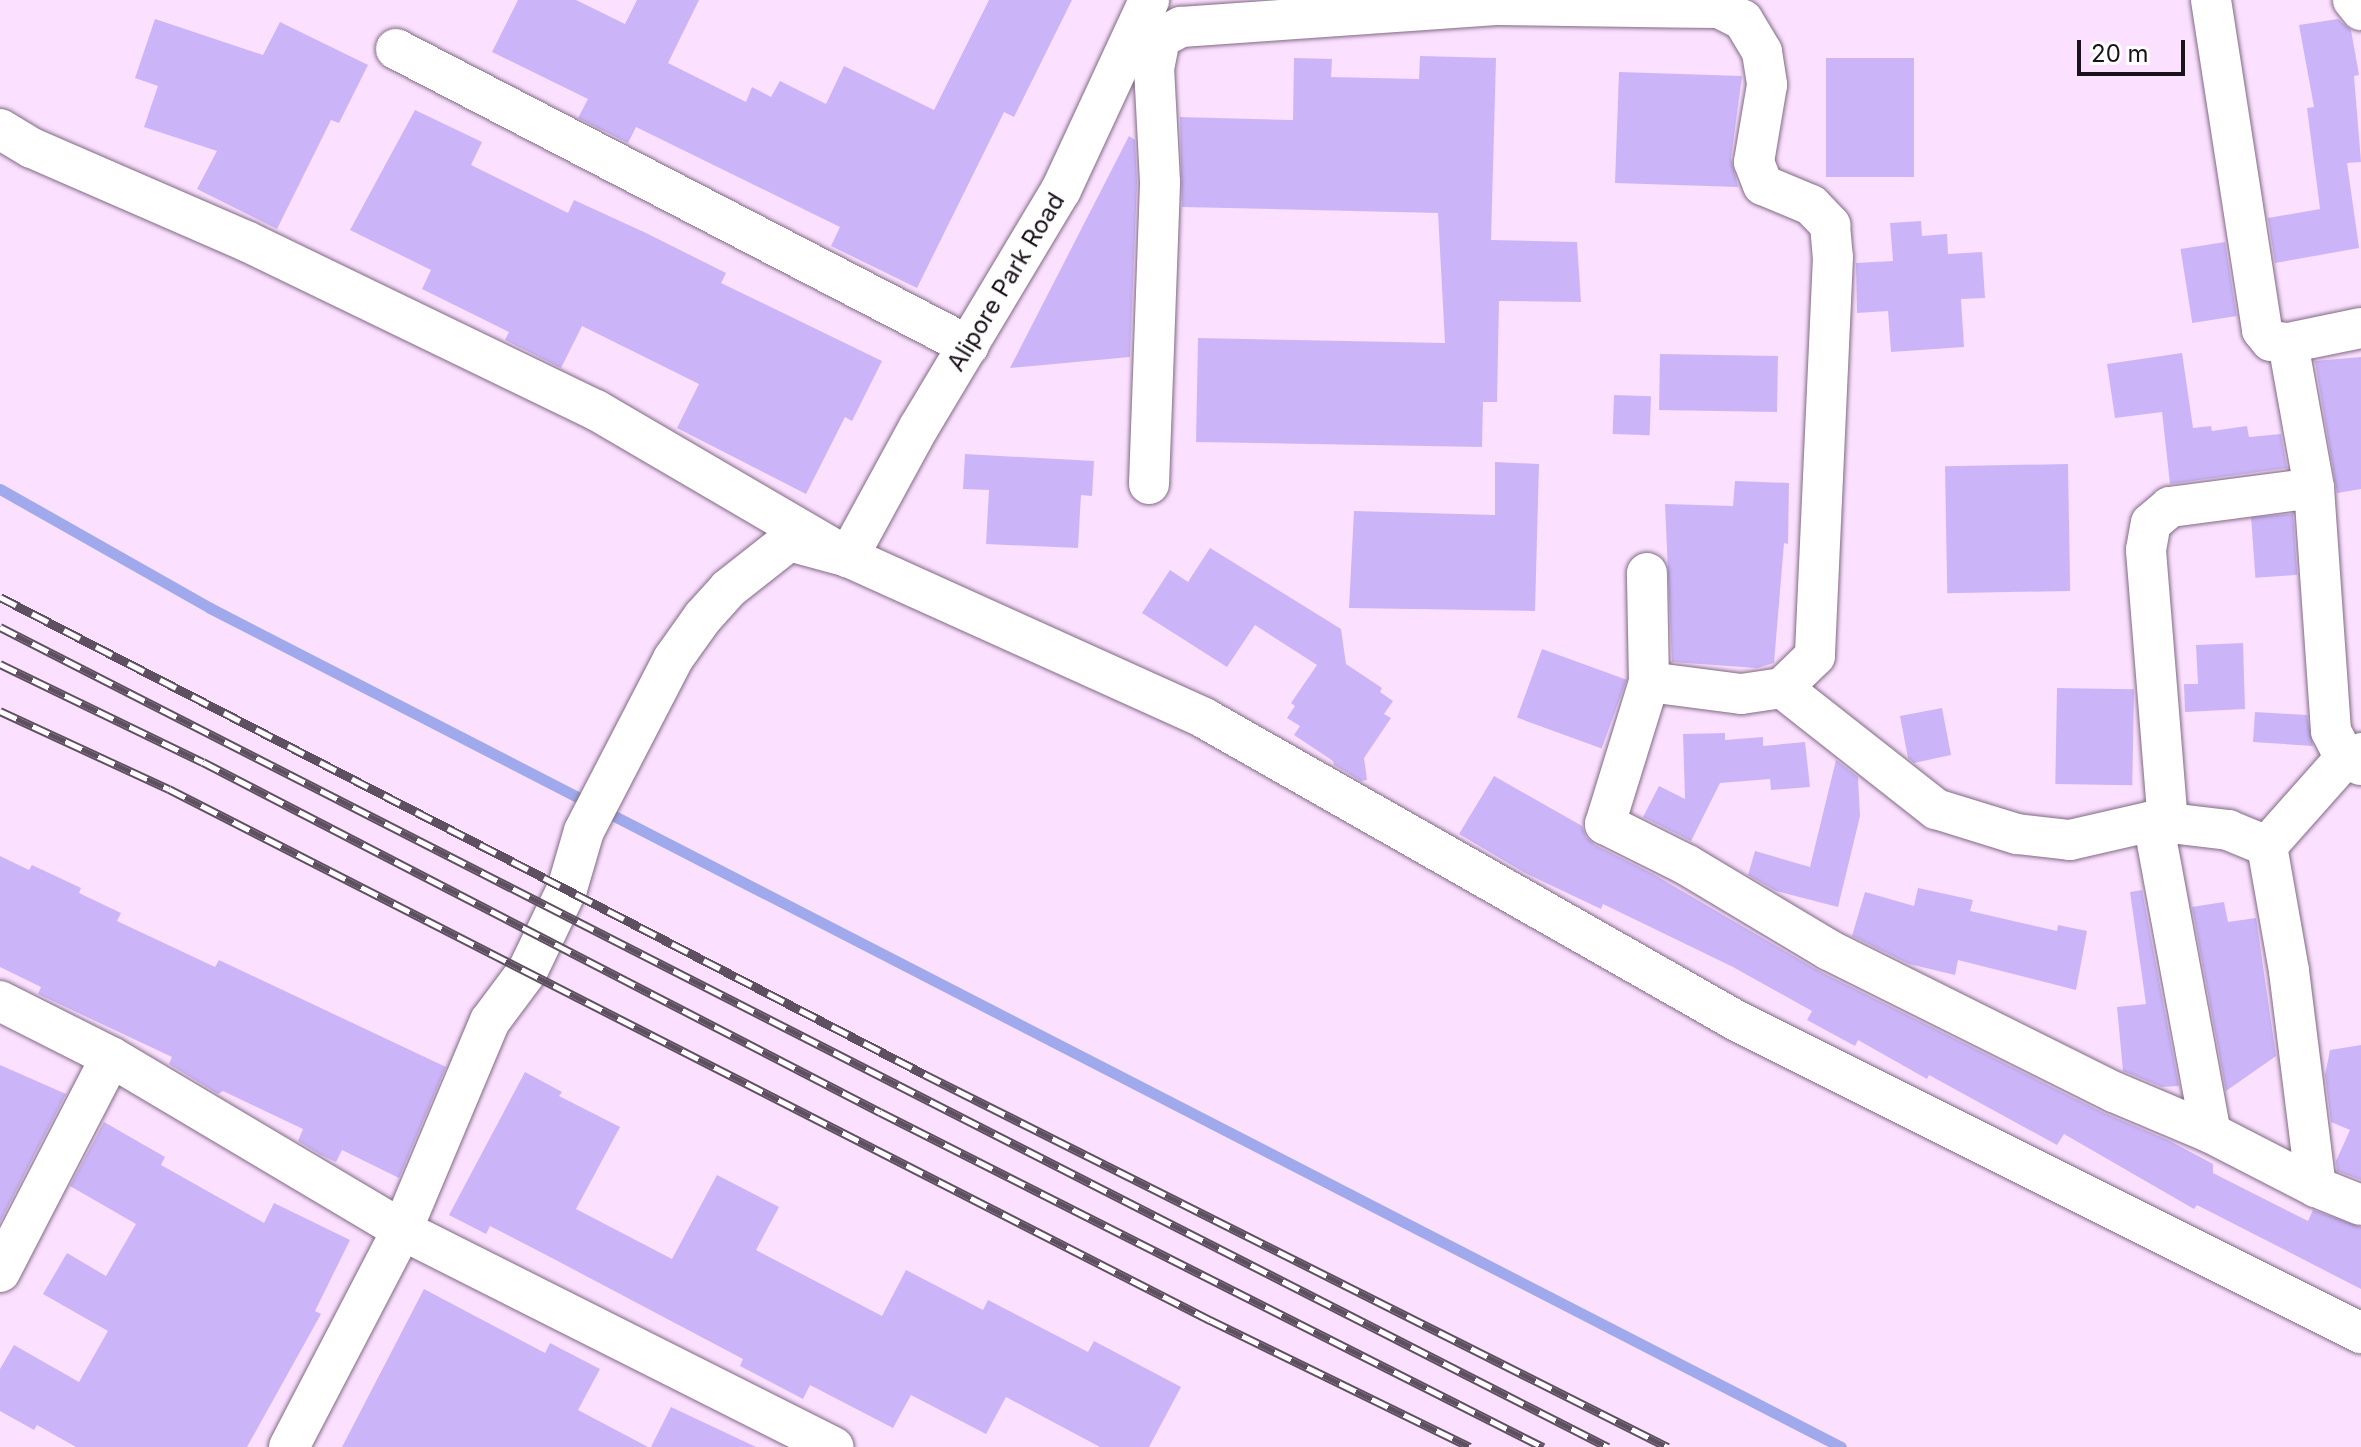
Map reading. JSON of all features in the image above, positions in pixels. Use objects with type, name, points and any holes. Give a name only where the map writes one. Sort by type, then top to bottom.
[{"type":"street","name":"Alipore Park Road","points":[[848,557],[919,427],[1061,190],[1149,0]]},
{"type":"street","points":[[2211,0],[2262,330],[2271,341],[2288,343],[2361,328]]},
{"type":"street","points":[[2353,0],[2361,10]]},
{"type":"street","points":[[1149,484],[1160,182],[1154,69],[1160,38],[1181,27],[1499,5],[1728,4],[1743,20],[1762,52],[1767,85],[1754,162],[1763,185],[1811,205],[1830,225],[1833,257],[1815,656],[1782,688],[1741,694],[1649,682]]},
{"type":"street","points":[[396,49],[969,346]]},
{"type":"street","points":[[0,129],[32,148],[248,242],[596,410],[848,557],[1204,718],[1737,1021],[2361,1333]]},
{"type":"street","points":[[2267,846],[2356,759],[2331,731],[2314,488],[2288,343]]},
{"type":"street","points":[[2211,1133],[2160,823],[2146,550],[2151,523],[2170,507],[2314,488]]},
{"type":"street","points":[[289,1447],[402,1230],[490,1021],[528,970],[567,889],[584,831],[673,659],[728,589],[789,541],[848,557]]},
{"type":"street","points":[[1647,573],[1649,682],[1605,824],[1687,865],[1829,950],[2114,1092],[2211,1133],[2316,1187],[2361,1205]]},
{"type":"street","points":[[1782,688],[1936,809],[2017,834],[2070,840],[2160,823],[2228,830],[2267,846]]},
{"type":"street","points":[[2267,846],[2289,971],[2316,1187]]},
{"type":"street","points":[[0,1001],[111,1057],[402,1230],[833,1447]]},
{"type":"street","points":[[0,1272],[111,1057]]},
{"type":"building","points":[[518,0],[576,0],[625,24],[637,0],[699,0],[668,63],[746,102],[752,87],[771,97],[780,81],[826,104],[844,66],[934,110],[989,0],[1072,0],[1014,117],[1004,112],[917,288],[831,246],[840,227],[636,127],[628,143],[578,118],[588,99],[492,52]]},
{"type":"building","points":[[155,19],[263,55],[280,22],[368,65],[339,123],[331,120],[277,229],[197,189],[217,151],[144,127],[158,86],[135,78]]},
{"type":"building","points":[[2338,19],[2351,30],[2359,75],[2354,76],[2361,162],[2347,163],[2359,248],[2275,263],[2268,218],[2320,209],[2307,108],[2314,107],[2299,25]]},
{"type":"building","points":[[1420,56],[1496,58],[1491,240],[1577,242],[1581,302],[1499,301],[1497,402],[1483,402],[1482,447],[1196,442],[1198,338],[1445,343],[1438,213],[1182,207],[1180,117],[1293,120],[1294,58],[1332,59],[1331,77],[1419,79]]},
{"type":"building","points":[[1826,58],[1914,58],[1914,177],[1826,177]]},
{"type":"building","points":[[1619,72],[1742,76],[1731,158],[1738,187],[1615,183]]},
{"type":"building","points":[[415,110],[482,142],[471,165],[568,213],[574,200],[646,233],[726,273],[721,283],[882,361],[852,421],[845,417],[806,494],[677,428],[699,384],[582,326],[561,368],[505,340],[509,332],[422,289],[431,270],[350,230]]},
{"type":"building","points":[[1129,136],[1135,140],[1137,182],[1130,357],[1010,368]]},
{"type":"building","points":[[1921,221],[1922,236],[1947,234],[1948,254],[1982,252],[1985,298],[1961,299],[1964,347],[1891,352],[1888,311],[1857,313],[1856,263],[1893,261],[1890,223]]},
{"type":"building","points":[[2225,242],[2237,316],[2192,323],[2181,249]]},
{"type":"building","points":[[2182,353],[2193,428],[2211,426],[2212,431],[2247,426],[2249,437],[2281,434],[2287,468],[2170,484],[2162,412],[2115,418],[2107,364]]},
{"type":"building","points":[[1660,354],[1778,356],[1777,412],[1659,410]]},
{"type":"building","points":[[2361,357],[2361,489],[2337,493],[2315,361]]},
{"type":"building","points":[[1614,395],[1651,396],[1650,435],[1613,434]]},
{"type":"building","points":[[965,454],[1094,461],[1092,496],[1081,495],[1078,548],[986,544],[989,490],[963,489]]},
{"type":"building","points":[[1495,462],[1539,464],[1535,611],[1349,608],[1354,511],[1495,515]]},
{"type":"building","points":[[2068,464],[2070,591],[1947,593],[1945,466]]},
{"type":"building","points":[[1735,481],[1789,483],[1788,544],[1784,543],[1774,663],[1757,668],[1672,662],[1665,504],[1733,506]]},
{"type":"building","points":[[2293,514],[2297,575],[2255,578],[2251,517]]},
{"type":"building","points":[[1210,548],[1341,629],[1346,664],[1382,688],[1380,692],[1393,701],[1384,714],[1391,718],[1364,758],[1367,780],[1361,781],[1334,765],[1333,761],[1294,735],[1300,726],[1287,718],[1295,706],[1291,703],[1317,665],[1255,625],[1227,667],[1142,613],[1170,570],[1188,582]]},
{"type":"building","points":[[2243,643],[2245,709],[2185,712],[2184,684],[2198,684],[2196,645]]},
{"type":"building","points":[[1542,649],[1627,680],[1602,748],[1517,718]]},
{"type":"building","points":[[2057,688],[2134,689],[2132,785],[2055,784]]},
{"type":"building","points":[[1942,708],[1951,755],[1914,763],[1908,758],[1900,716]]},
{"type":"building","points":[[2255,712],[2307,715],[2313,746],[2253,742]]},
{"type":"building","points":[[1725,733],[1725,740],[1763,737],[1763,746],[1805,742],[1810,787],[1771,790],[1770,779],[1720,783],[1691,841],[1643,817],[1659,786],[1685,799],[1683,734]]},
{"type":"building","points":[[1836,760],[1858,777],[1860,816],[1838,907],[1776,891],[1748,875],[1755,851],[1810,867]]},
{"type":"building","points":[[1494,776],[1582,826],[1586,837],[1595,845],[1653,874],[1819,971],[2104,1113],[2168,1140],[2213,1164],[2213,1173],[2308,1221],[2313,1210],[2361,1227],[2361,1289],[2197,1205],[2194,1209],[2064,1134],[2057,1145],[1858,1040],[1855,1046],[1807,1020],[1812,1011],[1733,967],[1603,904],[1601,909],[1525,873],[1459,834]]},
{"type":"building","points":[[0,856],[29,870],[32,865],[81,888],[79,893],[121,913],[117,921],[215,967],[219,960],[446,1067],[399,1178],[342,1150],[336,1162],[321,1155],[298,1141],[303,1129],[223,1091],[218,1094],[169,1064],[172,1057],[38,994],[41,987],[0,967]]},
{"type":"building","points":[[1918,888],[1973,900],[1970,911],[2057,931],[2058,925],[2087,931],[2076,990],[1958,960],[1955,975],[1909,964],[1852,936],[1865,892],[1914,906]]},
{"type":"building","points":[[2142,890],[2179,1086],[2162,1087],[2123,1071],[2117,1007],[2146,1004],[2130,892]]},
{"type":"building","points":[[2224,902],[2228,922],[2256,918],[2276,1056],[2226,1091],[2192,907]]},
{"type":"building","points":[[2361,1045],[2361,1180],[2337,1171],[2336,1161],[2350,1130],[2331,1122],[2325,1075],[2330,1050]]},
{"type":"building","points":[[0,1065],[66,1094],[0,1222]]},
{"type":"building","points":[[525,1072],[562,1092],[559,1096],[620,1127],[576,1209],[672,1259],[717,1175],[779,1207],[756,1250],[882,1316],[906,1270],[983,1310],[988,1300],[1088,1352],[1094,1341],[1181,1387],[1149,1447],[1100,1447],[1006,1397],[986,1434],[911,1395],[893,1428],[810,1385],[803,1399],[740,1366],[743,1359],[550,1257],[490,1226],[486,1234],[449,1215]]},
{"type":"building","points":[[104,1122],[165,1157],[161,1165],[264,1223],[274,1203],[350,1240],[315,1311],[321,1314],[247,1447],[76,1447],[37,1425],[34,1430],[0,1411],[0,1369],[14,1345],[79,1382],[108,1331],[43,1294],[67,1253],[106,1276],[136,1224],[70,1186]]},
{"type":"building","points":[[424,1289],[545,1353],[550,1343],[600,1369],[578,1410],[648,1447],[342,1447]]},
{"type":"building","points":[[671,1407],[756,1447],[651,1447]]},
{"type":"waterway","points":[[0,489],[210,608],[1841,1447]]},
{"type":"railway","points":[[0,597],[924,1074],[1668,1447]]},
{"type":"railway","points":[[0,627],[1608,1447]]},
{"type":"railway","points":[[0,664],[203,762],[880,1112],[1543,1447]]},
{"type":"railway","points":[[0,711],[169,789],[1210,1320],[1470,1447]]}]
